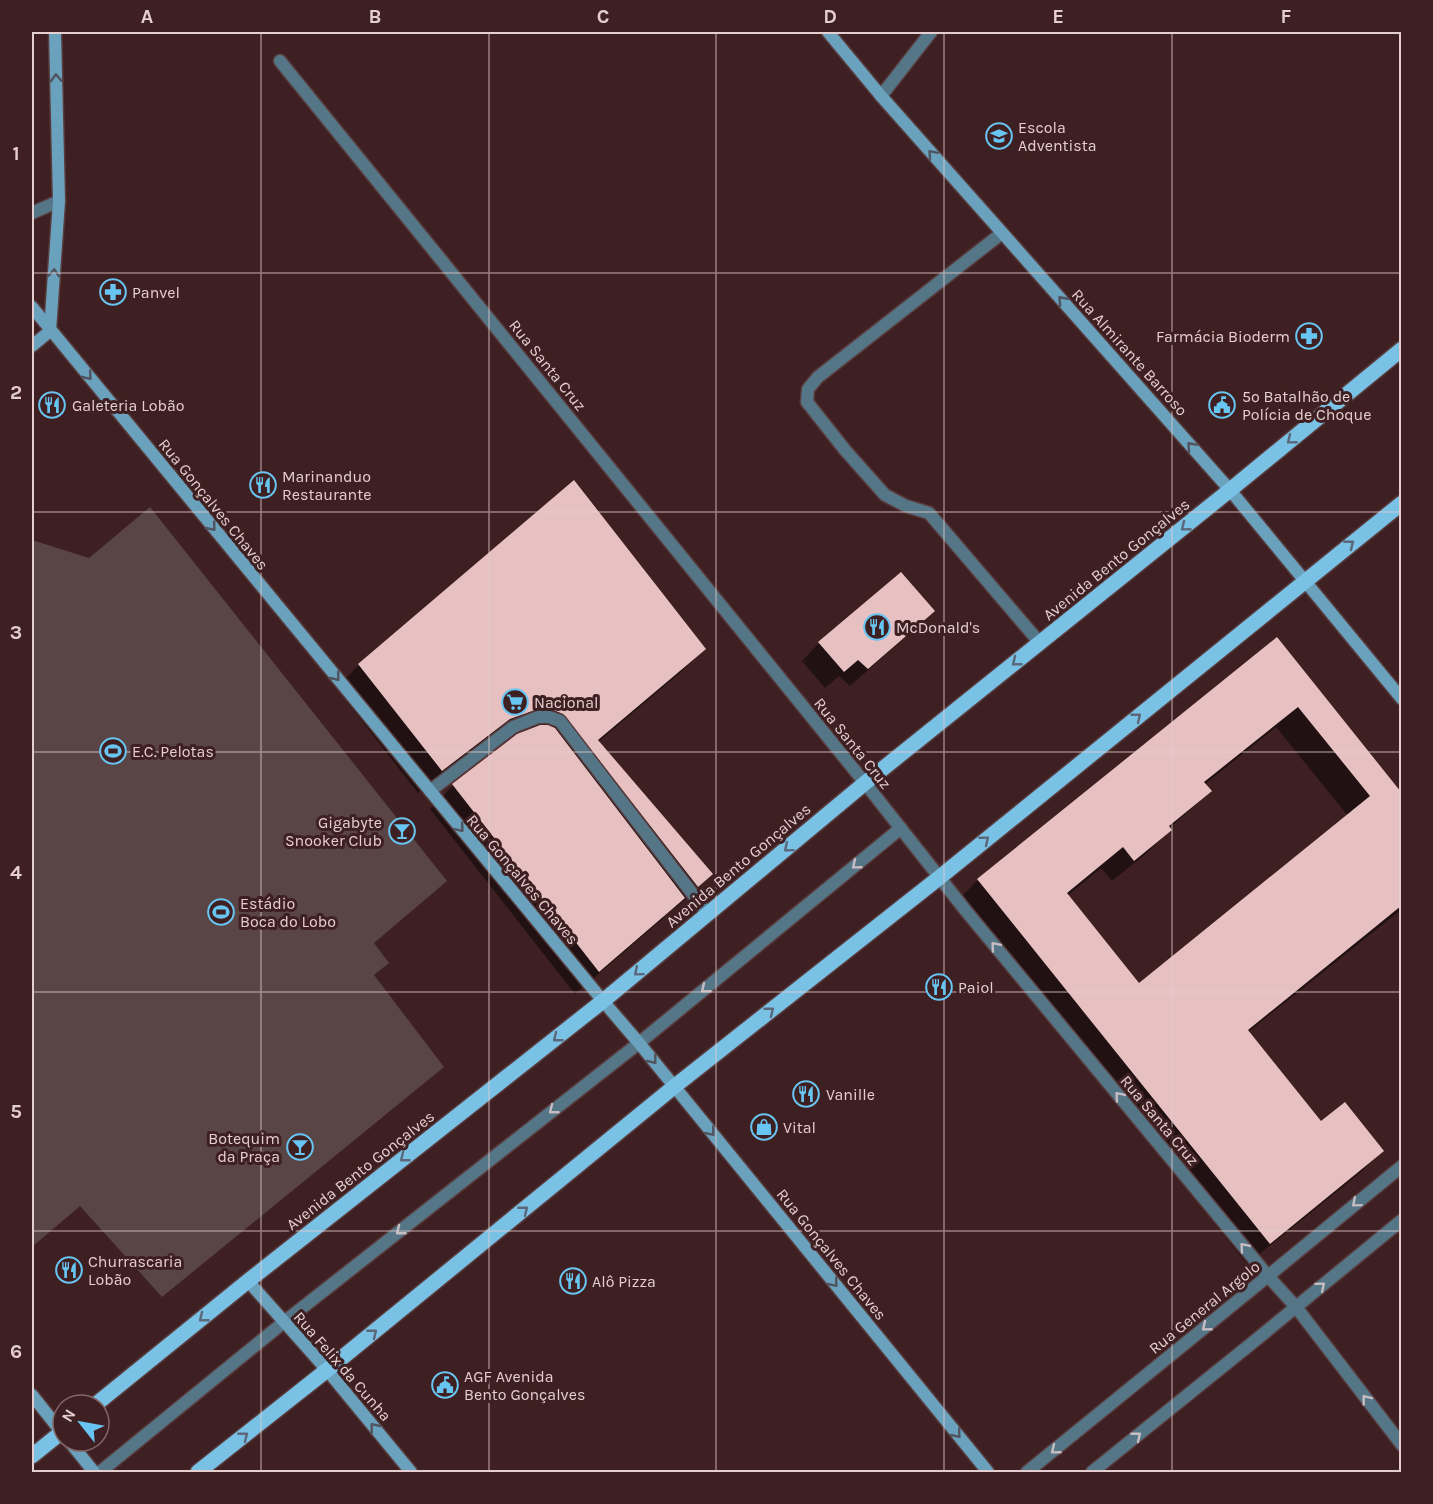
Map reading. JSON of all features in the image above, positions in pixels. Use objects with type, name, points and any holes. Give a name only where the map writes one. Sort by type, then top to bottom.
[{"type":"main road","name":"Avenida Bento Gonçalves","points":[[110,1393],[603,1001],[865,783],[1230,490],[1401,349]]},
{"type":"main road","points":[[198,1473],[675,1086],[940,877],[1401,503]]},
{"type":"main road","points":[[32,1456],[51,1443]]},
{"type":"street","points":[[32,346],[51,331],[60,201],[55,32]]},
{"type":"street","name":"Rua Almirante Barroso","points":[[828,32],[881,96],[1230,490],[1401,699]]},
{"type":"street","points":[[881,96],[931,32]]},
{"type":"street","name":"Rua Santa Cruz","points":[[280,61],[902,828],[981,929],[1296,1307],[1401,1445]]},
{"type":"street","points":[[32,213],[60,201]]},
{"type":"street","points":[[1002,233],[818,377],[808,389],[807,402],[885,495],[906,506],[929,513],[1040,643]]},
{"type":"street","name":"Rua Gonçalves Chaves","points":[[32,307],[675,1086],[988,1473]]},
{"type":"street","points":[[430,791],[513,727],[538,717],[549,717],[560,721],[708,914]]},
{"type":"street","points":[[100,1473],[284,1322],[639,1043],[902,828]]},
{"type":"street","name":"Rua General Argolo","points":[[1027,1473],[1401,1166]]},
{"type":"street","points":[[1092,1473],[1401,1220]]},
{"type":"street","name":"Rua Felix da Cunha","points":[[248,1281],[327,1370],[411,1473]]},
{"type":"street","points":[[32,1395],[51,1418]]},
{"type":"street","points":[[79,1453],[94,1473]]},
{"type":"shaded area","name":"Estádio Boca do Lobo","points":[[150,507],[447,881],[374,943],[389,963],[374,975],[444,1067],[162,1297],[80,1206],[32,1247],[32,540],[89,558]]},
{"type":"building","name":"Nacional","points":[[574,480],[706,649],[598,740],[713,874],[698,887],[563,714],[551,709],[538,709],[510,719],[442,771],[358,664]]},
{"type":"building","name":"McDonald's","points":[[901,572],[935,611],[868,669],[858,660],[844,672],[818,642]]},
{"type":"building","points":[[1277,637],[1401,792],[1401,906],[1248,1030],[1321,1121],[1345,1102],[1384,1151],[1270,1244],[977,879]],"holes":[[[1298,707],[1370,796],[1139,983],[1067,893],[1123,847],[1134,861],[1172,830],[1169,826],[1212,791],[1204,782]]]},
{"type":"building","points":[[540,725],[555,728],[685,898],[599,972],[452,784],[517,734]]},
{"type":"place","name":"Escola Adventista","points":[[999,136]]},
{"type":"place","name":"Panvel","points":[[113,292]]},
{"type":"place","name":"Farmácia Bioderm","points":[[1309,336]]},
{"type":"place","name":"Galeteria Lobão","points":[[52,405]]},
{"type":"place","name":"5º Batalhão de Polícia de Choque","points":[[1222,405]]},
{"type":"place","name":"Marinanduo Restaurante","points":[[263,485]]},
{"type":"place","name":"McDonald's","points":[[877,627]]},
{"type":"place","name":"Nacional","points":[[515,702]]},
{"type":"place","name":"E.C. Pelotas","points":[[113,751]]},
{"type":"place","name":"Gigabyte Snooker Club","points":[[402,831]]},
{"type":"place","name":"Estádio Boca do Lobo","points":[[221,912]]},
{"type":"place","name":"Paiol","points":[[939,987]]},
{"type":"place","name":"Vanille","points":[[806,1094]]},
{"type":"place","name":"Vital","points":[[764,1127]]},
{"type":"place","name":"Botequim da Praça","points":[[300,1147]]},
{"type":"place","name":"Churrascaria Lobão","points":[[69,1270]]},
{"type":"place","name":"Alô Pizza","points":[[573,1281]]},
{"type":"place","name":"AGF Avenida Bento Gonçalves","points":[[445,1385]]}]
